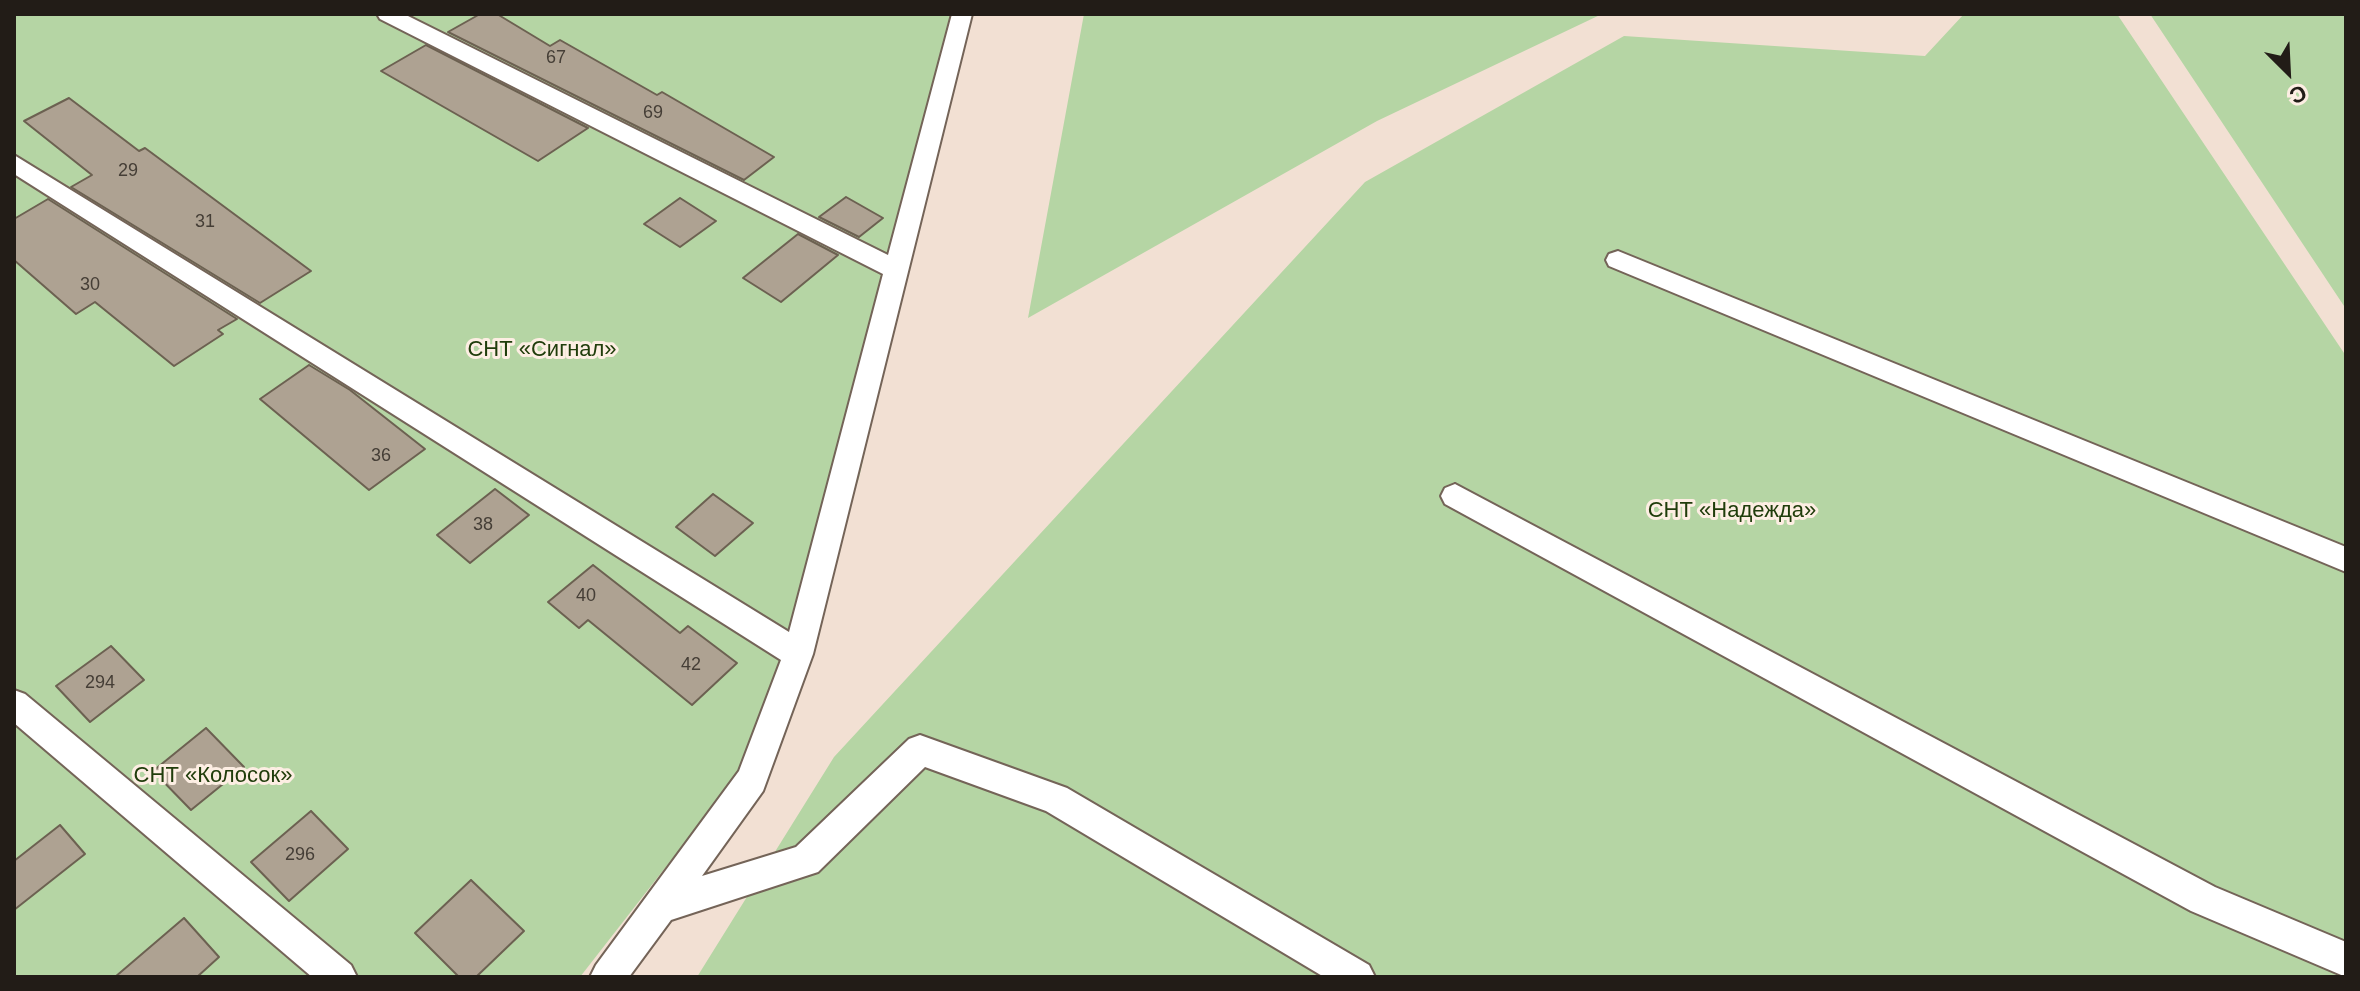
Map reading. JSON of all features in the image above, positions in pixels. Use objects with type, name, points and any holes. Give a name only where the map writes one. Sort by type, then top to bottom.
[{"type":"lane","points":[[387,14],[896,270]]},
{"type":"lane","points":[[608,977],[752,780],[798,654],[962,14]]},
{"type":"lane","points":[[14,163],[798,654]]},
{"type":"lane","points":[[1618,260],[2346,560]]},
{"type":"lane","points":[[1455,496],[2203,899],[2346,960]]},
{"type":"lane","points":[[14,704],[339,977]]},
{"type":"lane","points":[[660,906],[806,860],[920,750],[1056,799],[1357,977]]},
{"type":"green space","name":"СНТ «Сигнал»","points":[[14,14],[961,14],[859,478],[752,780],[672,859],[580,977],[14,977]]},
{"type":"green space","points":[[1084,14],[1602,14],[1377,121],[1028,318]]},
{"type":"green space","name":"СНТ «Надежда»","points":[[1964,14],[2117,14],[2346,356],[2346,977],[697,977],[834,757],[1365,182],[1624,36],[1925,56]]},
{"type":"green space","points":[[2150,14],[2346,14],[2346,309]]},
{"type":"building","points":[[480,14],[497,14],[550,46],[560,40],[657,95],[662,92],[774,157],[744,180],[448,32]]},
{"type":"building","points":[[426,45],[588,128],[538,161],[381,71]]},
{"type":"building","points":[[69,98],[139,151],[145,148],[311,271],[260,303],[71,187],[92,175],[24,121]]},
{"type":"building","points":[[846,197],[883,218],[859,237],[819,217]]},
{"type":"building","points":[[680,198],[716,221],[680,247],[644,224]]},
{"type":"building","points":[[48,199],[237,319],[218,330],[223,334],[174,366],[95,302],[76,314],[14,260],[14,219]]},
{"type":"building","points":[[798,234],[838,255],[781,302],[743,278]]},
{"type":"building","points":[[309,365],[350,390],[425,449],[369,490],[260,399]]},
{"type":"building","points":[[495,489],[529,515],[470,563],[437,535]]},
{"type":"building","points":[[713,494],[753,523],[715,556],[676,527]]},
{"type":"building","points":[[593,565],[680,633],[688,626],[737,663],[692,705],[588,620],[579,628],[548,602]]},
{"type":"building","points":[[111,646],[144,680],[90,722],[56,686]]},
{"type":"building","points":[[206,728],[244,767],[191,810],[153,771]]},
{"type":"building","points":[[311,811],[348,849],[289,901],[251,862]]},
{"type":"building","points":[[60,825],[85,854],[14,910],[14,861]]},
{"type":"building","points":[[471,880],[524,931],[476,977],[459,977],[415,933]]},
{"type":"building","points":[[184,918],[219,957],[197,977],[115,977]]},
{"type":"park label","name":"СНТ «Колосок»","points":[[213,776]]}]
